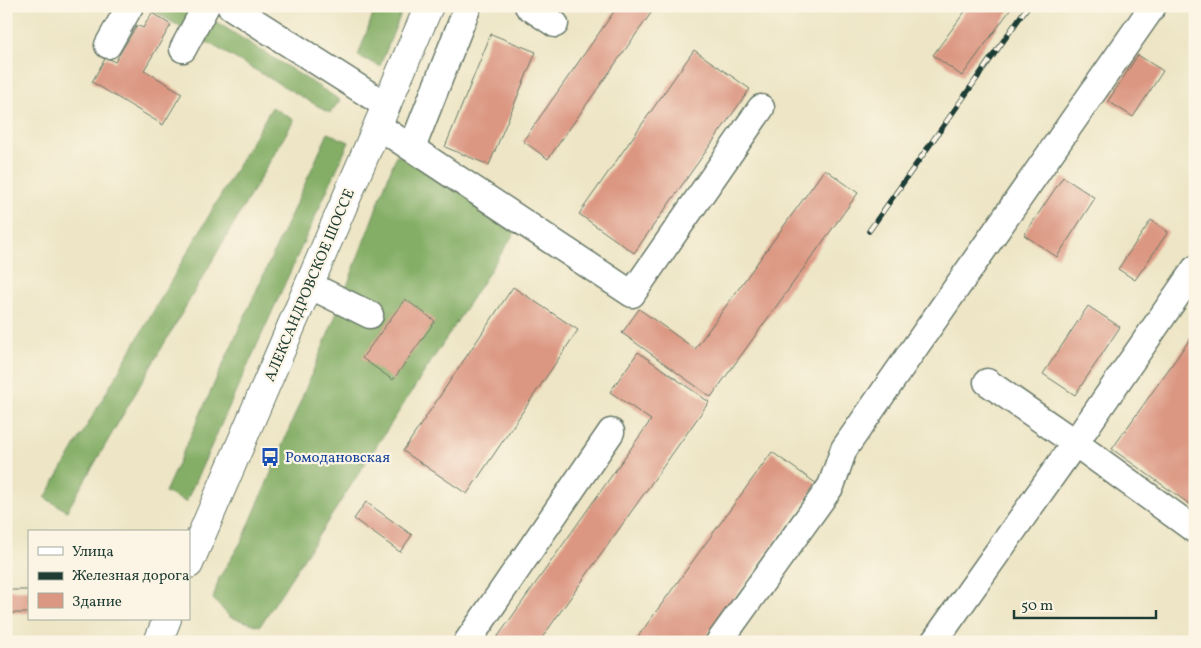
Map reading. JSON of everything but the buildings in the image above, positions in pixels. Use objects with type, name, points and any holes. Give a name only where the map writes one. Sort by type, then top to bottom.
[{"type":"main road","name":"АЛЕКСАНДРОВСКОЕ ШОССЕ","points":[[190,562],[429,6]]},
{"type":"main road","points":[[158,642],[166,620]]},
{"type":"lane","points":[[108,45],[130,6]]},
{"type":"lane","points":[[183,49],[206,6]]},
{"type":"lane","points":[[230,6],[383,116],[412,148],[632,294],[761,108]]},
{"type":"lane","points":[[412,148],[468,6]]},
{"type":"lane","points":[[528,6],[556,24]]},
{"type":"lane","points":[[719,642],[831,486],[844,449],[1153,6]]},
{"type":"lane","points":[[934,642],[1195,269]]},
{"type":"lane","points":[[310,285],[370,315]]},
{"type":"lane","points":[[987,382],[1075,442],[1195,530]]},
{"type":"lane","points":[[467,642],[611,432]]},
{"type":"green space","points":[[144,6],[191,6],[340,100],[330,113]]},
{"type":"green space","points":[[376,6],[404,6],[380,66],[358,56]]},
{"type":"green space","points":[[272,107],[294,120],[67,511],[45,498]]},
{"type":"green space","points":[[328,133],[349,142],[186,502],[165,492]]},
{"type":"green space","points":[[396,156],[410,157],[517,229],[260,626],[230,617],[213,599],[219,578],[243,539],[268,480],[338,310]]},
{"type":"railway","points":[[869,231],[1028,6]]},
{"type":"place","name":"Ромодановская","points":[[270,457]]}]
